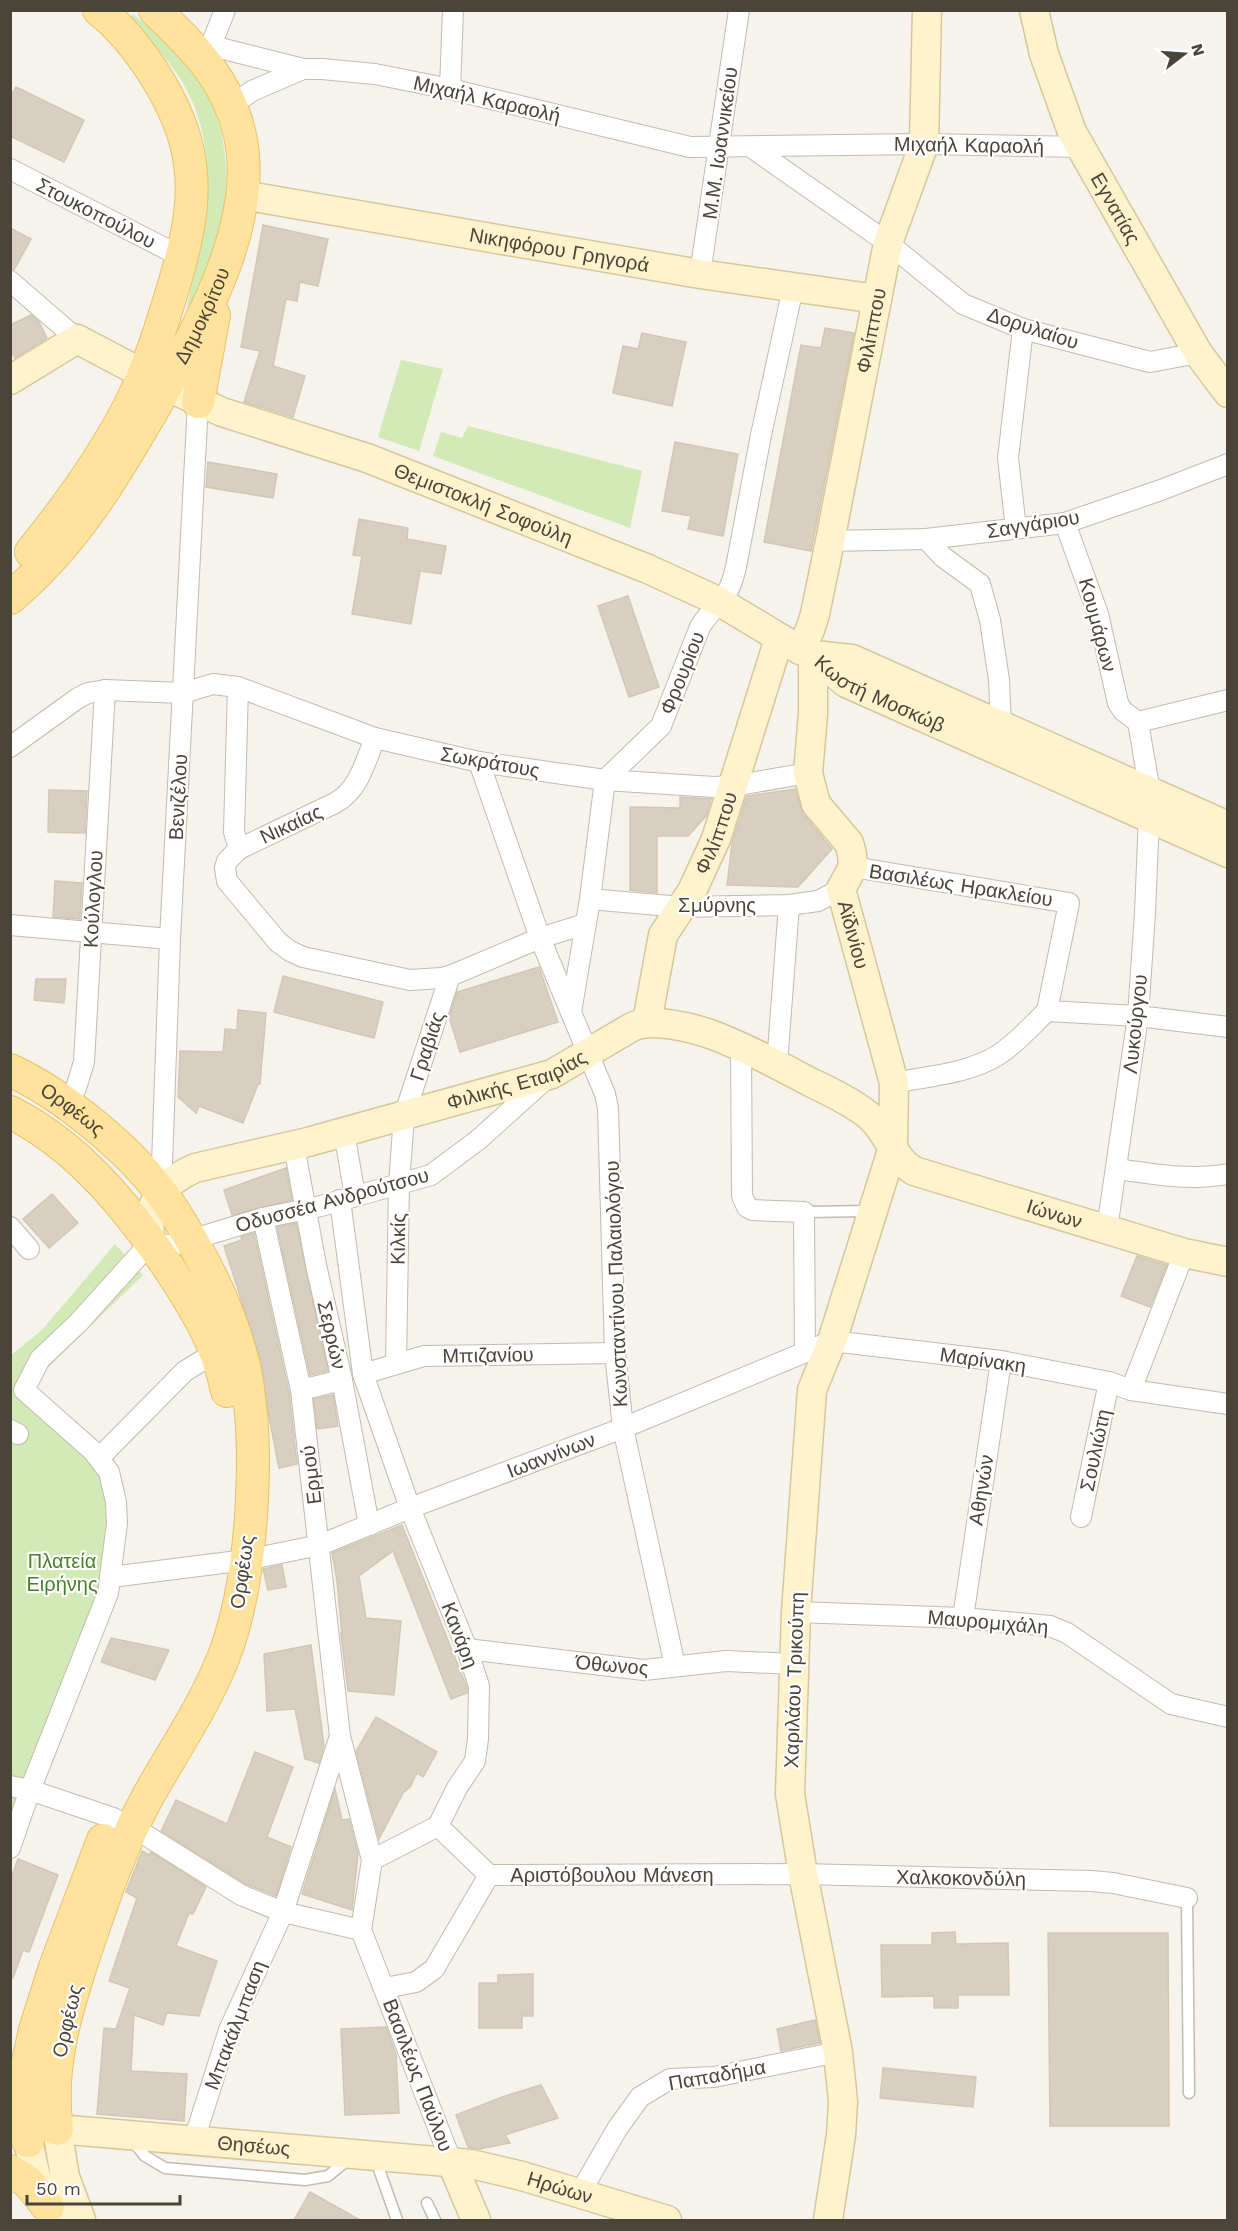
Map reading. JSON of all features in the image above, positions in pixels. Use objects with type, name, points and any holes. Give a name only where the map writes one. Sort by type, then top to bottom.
[{"type":"main road","name":"Δημοκρίτου","points":[[10,598],[42,570],[82,523],[126,458],[155,380],[162,325],[182,257],[192,193],[191,166],[184,135],[170,101],[147,64],[117,26],[99,10]]},
{"type":"main road","name":"Δημοκρίτου","points":[[10,573],[51,527],[97,463],[117,430],[206,310],[235,231],[242,195],[244,168],[240,137],[232,108],[203,49],[155,10]]},
{"type":"main road","points":[[198,402],[223,267]]},
{"type":"main road","name":"Ορφέως","points":[[10,1070],[65,1104],[116,1146],[161,1192],[191,1240],[222,1300],[244,1368],[250,1419],[252,1480],[237,1561]]},
{"type":"main road","name":"Ορφέως","points":[[10,1112],[38,1128],[64,1147],[118,1200],[151,1242],[197,1310],[219,1355],[228,1395],[237,1561],[235,1618],[225,1653],[211,1686],[123,1822],[92,1865],[42,2005],[26,2071],[19,2127]]},
{"type":"main road","name":"Ορφέως","points":[[57,2129],[53,2093],[64,2021],[112,1874],[123,1822]]},
{"type":"main road","points":[[19,2127],[57,2129]]},
{"type":"main road","points":[[10,2171],[28,2182],[52,2214]]},
{"type":"street","points":[[225,10],[203,49],[238,52],[303,69]]},
{"type":"street","points":[[450,89],[453,10]]},
{"type":"street","name":"Μ.Μ. Ιωαννικείου","points":[[705,275],[725,147],[740,10]]},
{"type":"street","name":"Φιλίππου","points":[[647,1022],[663,935],[695,884],[716,839],[733,786],[797,648],[812,622],[831,541],[888,243],[924,144],[927,10]]},
{"type":"street","name":"Εγνατίας","points":[[1034,10],[1044,54],[1072,132],[1198,353],[1227,393]]},
{"type":"street","name":"Μιχαήλ Καραολή","points":[[232,108],[252,91],[303,69],[375,74],[450,89],[690,147],[924,144],[1080,147]]},
{"type":"street","points":[[751,147],[888,243]]},
{"type":"street","name":"Στουκοπούλου","points":[[12,172],[182,257]]},
{"type":"street","name":"Νικηφόρου Γρηγορά","points":[[242,195],[705,275],[877,299]]},
{"type":"street","name":"Δορυλαίου","points":[[888,243],[963,304],[1023,329],[1150,362],[1198,353]]},
{"type":"street","points":[[10,281],[76,339],[10,381]]},
{"type":"street","name":"Φρουρίου","points":[[604,780],[661,726],[700,627],[705,617],[728,591],[736,567],[761,435],[793,288]]},
{"type":"street","points":[[1016,529],[1008,458],[1023,329]]},
{"type":"street","name":"Θεμιστοκλή Σοφούλη","points":[[76,339],[222,412],[367,458],[648,569],[720,602],[797,648]]},
{"type":"street","name":"Βενιζέλου","points":[[161,1192],[170,939],[198,402]]},
{"type":"street","name":"Σαγγάριου","points":[[831,541],[926,539],[1065,523],[1161,490],[1227,464]]},
{"type":"street","name":"Κουμάρων","points":[[1065,523],[1098,614],[1118,703],[1123,711],[1138,722]]},
{"type":"street","points":[[926,539],[943,557],[980,584],[993,640],[999,680],[1001,726]]},
{"type":"street","name":"Κωστή Μοσκώβ","points":[[797,648],[852,659],[1001,726],[1149,805],[1227,853]]},
{"type":"street","name":"Κωστή Μοσκώβ","points":[[797,648],[846,683],[1149,805],[1227,826]]},
{"type":"street","name":"Αϊδινίου","points":[[797,648],[813,714],[808,773],[814,799],[818,808],[849,843],[847,878],[894,1083],[893,1148]]},
{"type":"street","name":"Σωκράτους","points":[[10,747],[88,693],[105,690],[183,693],[208,685],[222,684],[238,687],[375,738],[479,762],[604,780],[714,787],[733,786],[808,773]]},
{"type":"street","points":[[238,687],[234,832],[239,849]]},
{"type":"street","name":"Κούλογλου","points":[[65,1104],[76,1088],[84,1062],[105,690]]},
{"type":"street","points":[[1138,722],[1227,700]]},
{"type":"street","name":"Λυκούργου","points":[[1107,1229],[1138,1016],[1145,913],[1149,805],[1138,722]]},
{"type":"street","name":"Νικαίας","points":[[375,738],[355,785],[347,796],[239,849],[227,861],[225,875],[230,887],[246,906],[278,942],[296,955],[410,980],[450,976]]},
{"type":"street","name":"Κωνσταντίνου Παλαιολόγου","points":[[479,762],[540,938],[605,1094],[608,1108],[615,1353],[623,1428],[675,1666]]},
{"type":"street","points":[[572,1012],[590,900],[604,780]]},
{"type":"street","name":"Βασιλέως Ηρακλείου","points":[[847,878],[1069,903],[1067,924],[1047,1011]]},
{"type":"street","name":"Σμύρνης","points":[[590,900],[681,907],[789,905],[818,901],[847,878]]},
{"type":"street","points":[[777,1064],[789,905]]},
{"type":"street","points":[[450,976],[540,938],[585,924]]},
{"type":"street","points":[[10,925],[170,939]]},
{"type":"street","name":"Γραβιάς","points":[[404,1116],[450,976]]},
{"type":"street","points":[[894,1083],[949,1073],[974,1066],[998,1055],[1047,1011],[1138,1016],[1227,1027]]},
{"type":"street","name":"Φιλικής Εταιρίας","points":[[151,1242],[148,1229],[149,1216],[154,1203],[171,1181],[195,1168],[294,1146],[552,1074],[632,1026],[647,1022],[680,1026],[712,1035],[777,1064],[866,1113],[882,1130],[893,1148]]},
{"type":"street","points":[[741,1049],[744,1202],[747,1207],[758,1212],[804,1212],[805,1352]]},
{"type":"street","name":"Οδυσσέα Ανδρούτσου","points":[[151,1242],[164,1245],[191,1240],[263,1218],[431,1175],[452,1161],[552,1074]]},
{"type":"street","name":"Κιλκίς","points":[[396,1363],[399,1184],[404,1116]]},
{"type":"street","points":[[344,1132],[363,1374]]},
{"type":"street","name":"Σερρών","points":[[294,1146],[369,1525]]},
{"type":"street","name":"Χαριλάου Τρικούπη","points":[[828,2220],[842,2113],[838,2052],[803,1874],[790,1794],[796,1612],[812,1390],[832,1341],[893,1148]]},
{"type":"street","name":"Ιώνων","points":[[893,1148],[900,1161],[914,1171],[1184,1253],[1227,1262]]},
{"type":"street","points":[[1116,1169],[1185,1178],[1207,1178],[1227,1174]]},
{"type":"street","name":"Ερμού","points":[[263,1218],[301,1390],[340,1736],[372,1860]]},
{"type":"street","points":[[10,1227],[29,1249]]},
{"type":"street","points":[[10,1848],[20,1788],[102,1612],[111,1578],[117,1523],[116,1502],[109,1472],[93,1450],[24,1390],[40,1359],[80,1322],[151,1242]]},
{"type":"street","points":[[1131,1390],[1184,1253]]},
{"type":"street","name":"Ιωαννίνων","points":[[111,1578],[237,1561],[320,1545],[410,1508],[623,1428],[832,1341]]},
{"type":"street","name":"Μαρίνακη","points":[[832,1341],[1001,1361],[1108,1382],[1131,1390],[1227,1404]]},
{"type":"street","name":"Μπιζανίου","points":[[363,1374],[424,1356],[615,1353]]},
{"type":"street","points":[[99,1458],[185,1371],[203,1360],[219,1355]]},
{"type":"street","name":"Αθηνών","points":[[963,1618],[1001,1361]]},
{"type":"street","name":"Κανάρη","points":[[363,1374],[410,1508],[467,1649],[479,1686],[478,1739],[475,1761],[457,1788],[438,1826]]},
{"type":"street","points":[[301,1390],[342,1380]]},
{"type":"street","name":"Σουλιώτη","points":[[1080,1517],[1108,1382]]},
{"type":"street","name":"Μαυρομιχάλη","points":[[796,1612],[963,1618],[1059,1629],[1171,1704],[1227,1717]]},
{"type":"street","name":"Όθωνος","points":[[467,1649],[634,1670],[726,1661],[794,1664]]},
{"type":"street","name":"Ερμού","points":[[283,1912],[340,1736]]},
{"type":"street","points":[[20,1788],[123,1822],[241,1896],[283,1912],[361,1930],[372,1860],[438,1826]]},
{"type":"street","name":"Αριστόβουλου Μάνεση","points":[[438,1826],[489,1875],[733,1874]]},
{"type":"street","name":"Χαλκοκονδύλη","points":[[733,1874],[1091,1881],[1113,1883],[1187,1898]]},
{"type":"street","name":"Βασιλέως Παύλου","points":[[385,1988],[416,1982],[434,1969],[489,1875]]},
{"type":"street","name":"Μπακάλμπαση","points":[[194,2140],[229,2030],[283,1912]]},
{"type":"street","name":"Βασιλέως Παύλου","points":[[361,1930],[451,2161]]},
{"type":"street","name":"Παπαδήμα","points":[[580,2193],[618,2128],[640,2097],[670,2079],[714,2077],[838,2052]]},
{"type":"street","points":[[19,2127],[36,2177],[52,2214]]},
{"type":"street","points":[[57,2129],[65,2177],[81,2220]]},
{"type":"street","name":"Θησέως","points":[[57,2129],[451,2161]]},
{"type":"street","points":[[451,2161],[476,2220]]},
{"type":"street","name":"Ηρώων","points":[[451,2161],[484,2167],[580,2193],[667,2220]]},
{"type":"lane","points":[[804,1212],[874,1211]]},
{"type":"lane","points":[[1187,1898],[1189,2093]]},
{"type":"lane","points":[[128,2134],[145,2156],[165,2168],[294,2180],[313,2180],[328,2176],[364,2154],[397,2220]]},
{"type":"lane","points":[[427,2204],[435,2220]]},
{"type":"green space","points":[[132,14],[184,56],[206,92],[215,112],[225,153],[225,196],[215,248],[206,276],[186,310],[199,251],[207,192],[207,164],[203,135],[194,106],[180,78],[131,17]]},
{"type":"green space","points":[[401,360],[443,369],[419,451],[378,437]]},
{"type":"green space","points":[[468,426],[642,471],[630,528],[433,456],[441,432],[462,438]]},
{"type":"green space","name":"Πλατεία Ειρήνης","points":[[115,1244],[143,1275],[25,1390],[106,1479],[114,1575],[11,1846],[11,1355],[42,1330]]},
{"type":"building","points":[[16,87],[84,120],[64,162],[10,136],[10,98]]},
{"type":"building","points":[[263,225],[328,239],[318,286],[300,282],[297,301],[286,299],[273,366],[305,376],[293,417],[244,402],[260,351],[241,347]]},
{"type":"building","points":[[10,228],[31,239],[14,270],[10,269]]},
{"type":"building","points":[[31,315],[39,322],[47,338],[15,358],[10,349],[10,325]]},
{"type":"building","points":[[825,328],[854,333],[811,551],[764,542],[801,345],[821,348]]},
{"type":"building","points":[[642,333],[686,342],[672,406],[613,393],[623,346],[638,349]]},
{"type":"building","points":[[675,442],[738,454],[723,536],[688,529],[691,516],[662,511]]},
{"type":"building","points":[[208,462],[277,474],[273,498],[206,487]]},
{"type":"building","points":[[359,519],[408,528],[407,539],[446,546],[441,574],[420,571],[411,624],[352,614],[362,556],[353,555]]},
{"type":"building","points":[[628,596],[659,687],[629,697],[598,606]]},
{"type":"building","points":[[795,789],[803,814],[832,849],[798,887],[727,885],[732,843],[747,796]]},
{"type":"building","points":[[49,790],[87,791],[85,833],[48,832]]},
{"type":"building","points":[[680,797],[711,799],[706,816],[688,836],[657,836],[657,893],[630,890],[630,807],[680,808]]},
{"type":"building","points":[[55,881],[82,883],[80,919],[53,917]]},
{"type":"building","points":[[539,967],[558,1022],[460,1052],[449,1017],[457,992]]},
{"type":"building","points":[[283,976],[383,1002],[374,1038],[274,1012]]},
{"type":"building","points":[[36,979],[66,979],[64,1003],[34,1000]]},
{"type":"building","points":[[238,1010],[266,1013],[260,1084],[258,1084],[243,1123],[199,1106],[196,1113],[178,1097],[180,1051],[223,1052],[225,1029],[237,1030]]},
{"type":"building","points":[[286,1168],[292,1200],[232,1215],[224,1190]]},
{"type":"building","points":[[52,1194],[78,1223],[49,1248],[23,1219]]},
{"type":"building","points":[[296,1223],[328,1371],[310,1375],[277,1227]]},
{"type":"building","points":[[254,1233],[289,1392],[297,1464],[279,1468],[261,1361],[224,1246]]},
{"type":"building","points":[[1137,1256],[1167,1265],[1150,1307],[1121,1296]]},
{"type":"building","points":[[333,1395],[338,1426],[317,1429],[314,1399]]},
{"type":"building","points":[[402,1525],[467,1688],[467,1693],[451,1699],[393,1551],[359,1576],[366,1618],[401,1621],[394,1695],[348,1691],[332,1553]]},
{"type":"building","points":[[282,1565],[286,1587],[268,1590],[263,1569]]},
{"type":"building","points":[[111,1638],[169,1650],[155,1680],[101,1662]]},
{"type":"building","points":[[311,1645],[324,1746],[319,1763],[305,1759],[295,1709],[267,1711],[264,1654]]},
{"type":"building","points":[[376,1717],[437,1752],[423,1777],[417,1773],[410,1787],[403,1793],[379,1839],[356,1751]]},
{"type":"building","points":[[255,1752],[293,1767],[267,1837],[291,1847],[276,1896],[246,1884],[161,1831],[176,1800],[227,1824]]},
{"type":"building","points":[[335,1789],[342,1820],[349,1819],[358,1854],[352,1910],[302,1894]]},
{"type":"building","points":[[142,1851],[149,1855],[151,1852],[206,1887],[193,1914],[189,1913],[176,1946],[217,1961],[199,2016],[167,2013],[163,2025],[134,2015],[131,2071],[187,2074],[184,2121],[97,2114],[104,2028],[116,2029],[130,1988],[109,1981],[137,1898],[126,1892]]},
{"type":"building","points":[[18,1859],[58,1875],[29,1952],[23,1950],[13,1978],[10,1978],[10,1881]]},
{"type":"building","points":[[955,1932],[956,1944],[1008,1943],[1009,1995],[958,1995],[958,2008],[934,2008],[934,1996],[882,1997],[881,1945],[932,1945],[932,1933]]},
{"type":"building","points":[[1048,1933],[1168,1933],[1169,2126],[1050,2126]]},
{"type":"building","points":[[533,1974],[533,2016],[522,2016],[522,2028],[479,2028],[479,1983],[498,1983],[498,1975]]},
{"type":"building","points":[[815,2020],[820,2043],[781,2051],[777,2029]]},
{"type":"building","points":[[386,2027],[396,2054],[399,2113],[345,2115],[341,2029]]},
{"type":"building","points":[[883,2068],[976,2077],[973,2107],[880,2098]]},
{"type":"building","points":[[541,2085],[558,2118],[505,2135],[510,2143],[479,2149],[468,2147],[456,2115]]},
{"type":"building","points":[[310,2192],[360,2220],[294,2220]]}]
